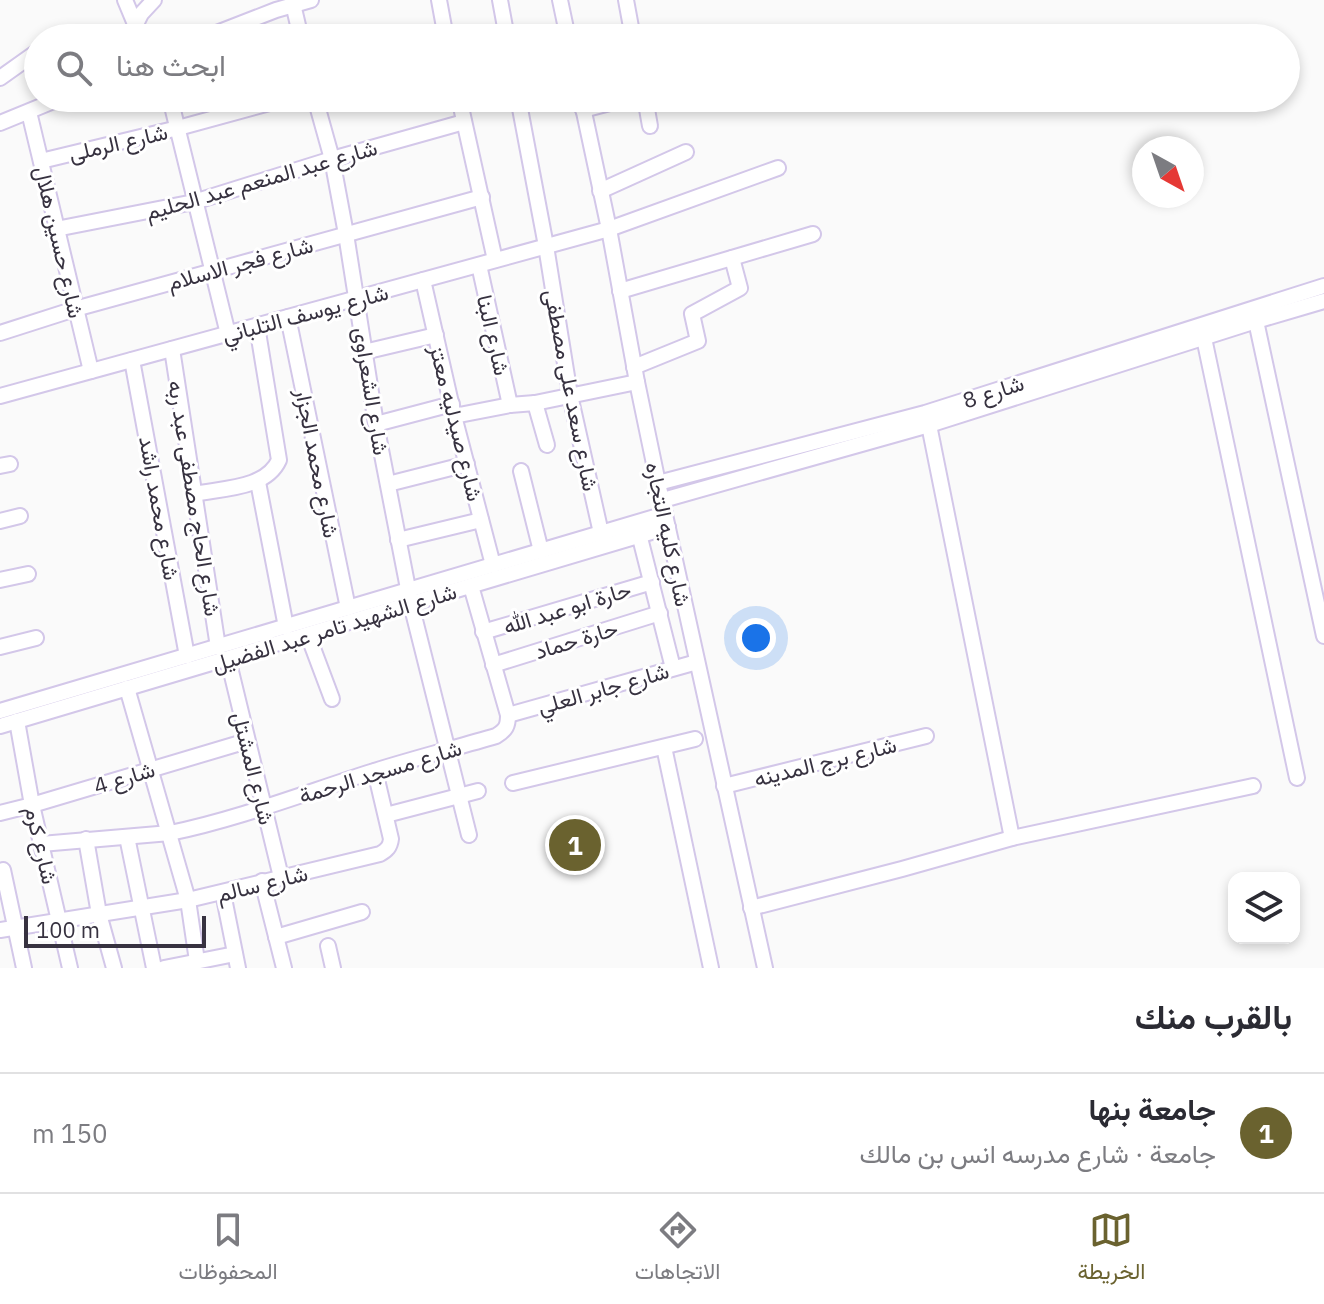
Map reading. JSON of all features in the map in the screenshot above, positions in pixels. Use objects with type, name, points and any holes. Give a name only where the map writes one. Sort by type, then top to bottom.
[{"type":"street","points":[[125,0],[135,24]]},
{"type":"street","points":[[135,24],[154,0]]},
{"type":"street","points":[[241,24],[311,0]]},
{"type":"street","points":[[439,0],[443,24]]},
{"type":"street","points":[[500,0],[504,24]]},
{"type":"street","points":[[560,0],[565,24]]},
{"type":"street","points":[[293,4],[298,24]]},
{"type":"street","points":[[0,78],[24,61]]},
{"type":"street","points":[[0,123],[29,112]]},
{"type":"street","name":"شارع حسين هلال","points":[[29,112],[91,371]]},
{"type":"street","points":[[174,112],[228,334]]},
{"type":"street","name":"شارع الرملى","points":[[41,161],[237,112]]},
{"type":"street","name":"شارع الشعراوى","points":[[319,112],[332,159],[346,234],[376,424],[409,597],[469,835]]},
{"type":"street","points":[[462,112],[495,260]]},
{"type":"street","name":"شارع سعد على مصطفى","points":[[521,112],[570,395],[601,533]]},
{"type":"street","name":"شارع كليه التجاره","points":[[584,112],[658,483],[765,968]]},
{"type":"street","points":[[648,112],[650,126]]},
{"type":"street","name":"شارع عبد المنعم عبد الحليم","points":[[56,229],[194,202],[464,122]]},
{"type":"street","points":[[600,191],[686,152]]},
{"type":"street","name":"شارع يوسف التلباني","points":[[0,396],[609,229],[778,168]]},
{"type":"street","name":"شارع فجر الاسلام","points":[[0,333],[75,309],[482,197]]},
{"type":"street","points":[[620,291],[813,234]]},
{"type":"street","points":[[376,424],[453,410],[535,403],[636,374],[698,341],[692,314],[740,288],[732,258]]},
{"type":"street","name":"شارع البنا","points":[[479,265],[510,405]]},
{"type":"street","name":"شارع صيدليه معتز","points":[[423,280],[493,565]]},
{"type":"street","name":"شارع 8","points":[[658,483],[925,413],[987,400],[1204,338],[1256,321],[1308,298],[1324,286]]},
{"type":"street","name":"شارع 8","points":[[665,514],[929,425],[987,400],[1308,298],[1324,301]]},
{"type":"street","name":"شارع محمد الجزار","points":[[288,317],[348,608]]},
{"type":"street","points":[[1256,321],[1324,636]]},
{"type":"street","points":[[194,494],[258,482],[270,474],[279,460],[257,326]]},
{"type":"street","points":[[364,352],[436,335]]},
{"type":"street","points":[[1204,338],[1297,778]]},
{"type":"street","name":"شارع الحاج مصطفى عبد ربه","points":[[172,349],[218,647]]},
{"type":"street","name":"شارع محمد راشد","points":[[132,360],[187,656]]},
{"type":"street","points":[[535,403],[547,445]]},
{"type":"street","points":[[929,425],[1012,838]]},
{"type":"street","points":[[388,484],[467,464]]},
{"type":"street","points":[[521,471],[541,551]]},
{"type":"street","points":[[258,482],[286,627]]},
{"type":"street","name":"شارع الشهيد تامر عبد الفضيل","points":[[0,711],[348,608],[471,586],[638,529],[665,514]]},
{"type":"street","points":[[0,521],[20,516]]},
{"type":"street","points":[[398,540],[481,520]]},
{"type":"street","points":[[638,529],[673,668]]},
{"type":"street","name":"شارع الشهيد تامر عبد الفضيل","points":[[0,726],[308,635],[493,565],[601,533],[638,529]]},
{"type":"street","points":[[0,580],[28,574]]},
{"type":"street","name":"حارة ابو عبد الله","points":[[483,632],[652,582]]},
{"type":"street","points":[[471,586],[508,715]]},
{"type":"street","name":"حارة حماد","points":[[493,665],[660,613]]},
{"type":"street","points":[[308,635],[332,699]]},
{"type":"street","points":[[0,647],[36,638]]},
{"type":"street","name":"شارع المشتل","points":[[228,659],[281,877]]},
{"type":"street","name":"شارع جابر العلي","points":[[508,715],[697,662]]},
{"type":"street","points":[[127,688],[188,900],[197,961]]},
{"type":"street","name":"شارع مسجد الرحمة","points":[[41,844],[170,833],[265,807],[496,736],[504,732],[508,725],[508,715]]},
{"type":"street","name":"شارع كرم","points":[[17,721],[32,805],[70,968]]},
{"type":"street","name":"شارع برج المدينه","points":[[724,786],[926,736]]},
{"type":"street","points":[[513,783],[695,739]]},
{"type":"street","name":"شارع 4","points":[[0,813],[247,741]]},
{"type":"street","points":[[664,747],[711,968]]},
{"type":"street","points":[[375,771],[386,815],[478,791]]},
{"type":"street","points":[[751,908],[1012,838],[1253,786]]},
{"type":"street","name":"شارع سالم","points":[[8,929],[223,893],[380,854],[390,846],[386,815]]},
{"type":"street","points":[[127,837],[154,968]]},
{"type":"street","points":[[86,839],[99,914],[114,968]]},
{"type":"street","points":[[3,870],[8,929],[24,968]]},
{"type":"street","points":[[262,881],[284,968]]},
{"type":"street","points":[[164,968],[197,961],[236,961],[223,893]]},
{"type":"street","points":[[276,937],[362,912]]},
{"type":"street","points":[[328,946],[333,968]]},
{"type":"place","name":"جامعة بنها","points":[[575,845]]}]
